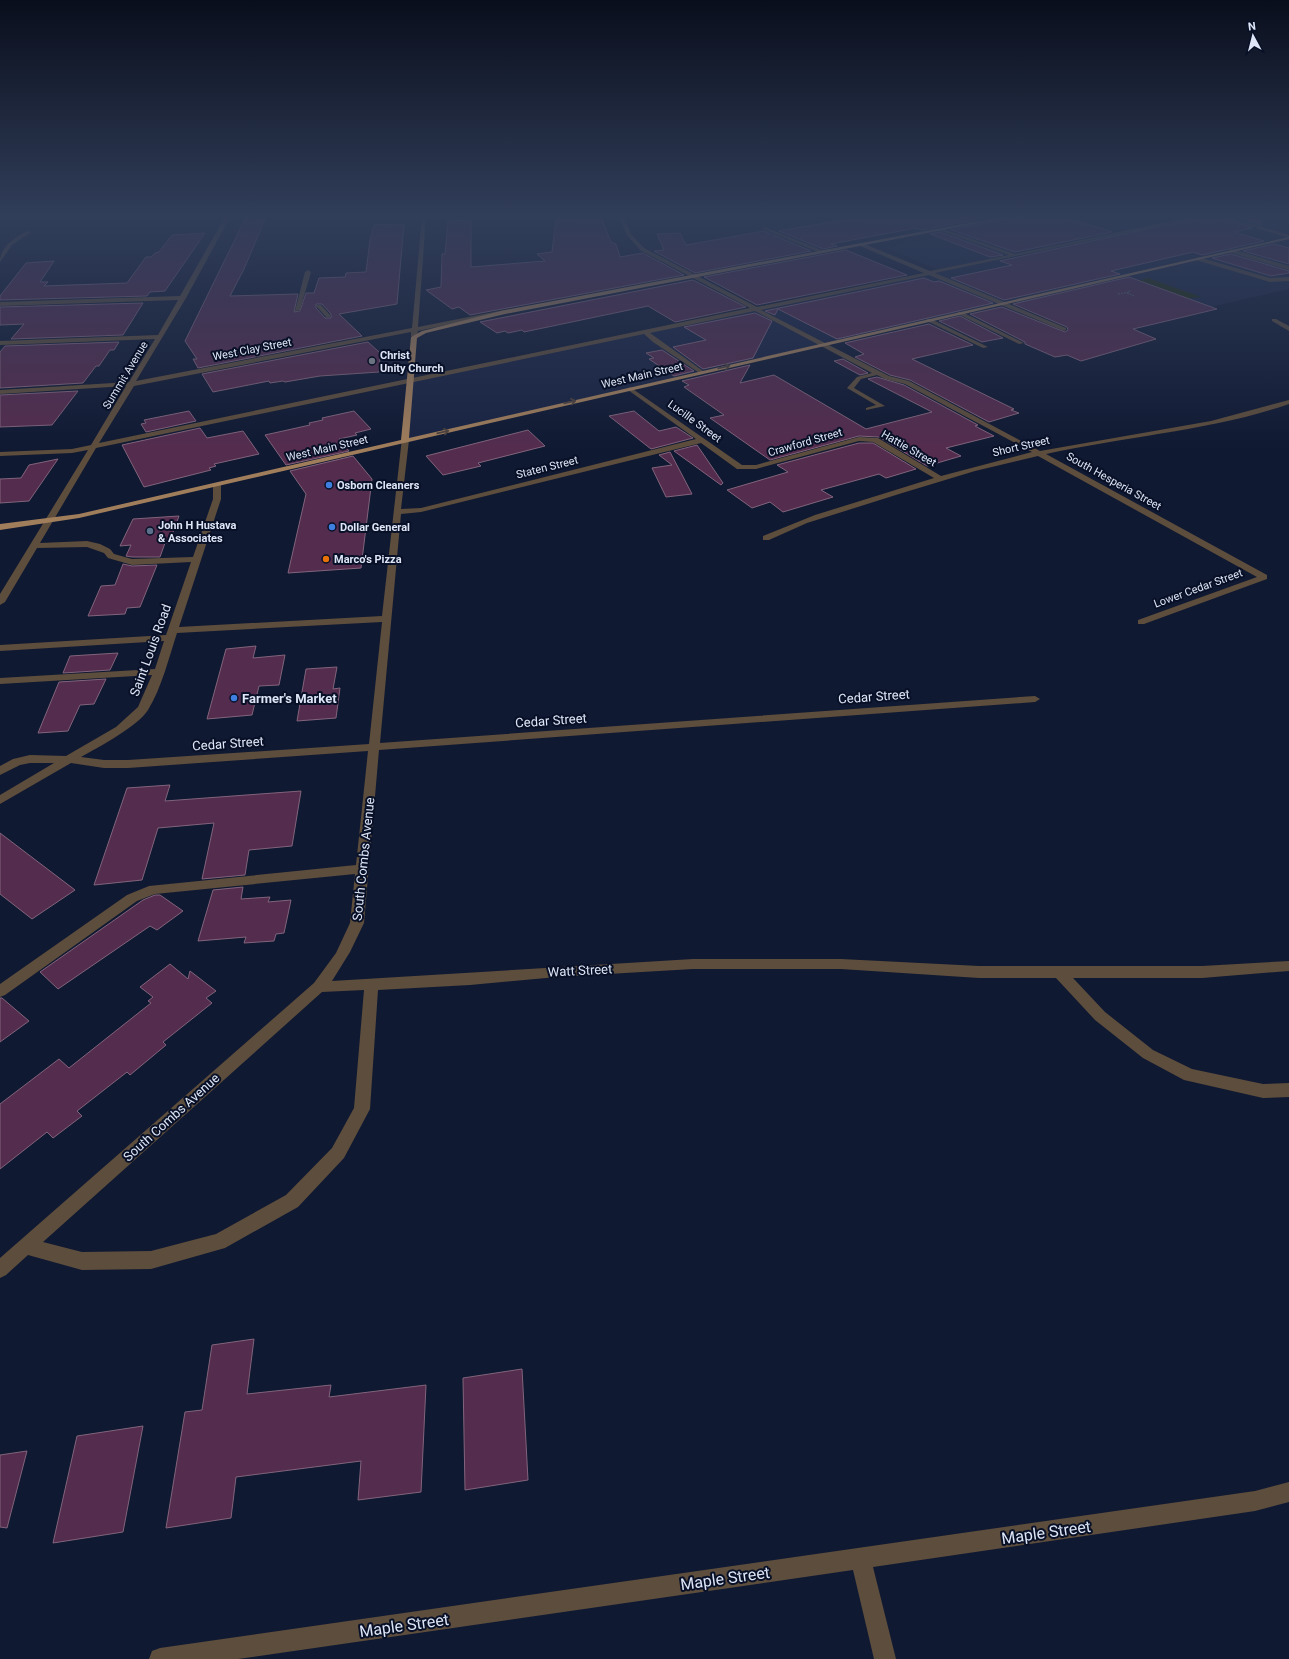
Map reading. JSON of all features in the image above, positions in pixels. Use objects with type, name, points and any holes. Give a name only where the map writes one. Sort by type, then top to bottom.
[{"type":"main road","name":"West Clay Street","points":[[414,337],[444,327],[505,312],[597,294]]},
{"type":"main road","name":"West Main Street","points":[[0,527],[79,516],[1042,294]]},
{"type":"main road","points":[[405,440],[414,337]]},
{"type":"street","name":"Summit Avenue","points":[[0,602],[185,294]]},
{"type":"street","points":[[297,310],[302,294]]},
{"type":"street","points":[[414,337],[418,294]]},
{"type":"street","name":"South Hesperia Street","points":[[729,294],[878,373],[891,379],[904,381],[914,386],[1264,577]]},
{"type":"street","points":[[0,454],[72,451],[449,373],[460,376],[482,373],[508,366],[508,360],[821,294]]},
{"type":"street","points":[[984,294],[1064,329]]},
{"type":"street","points":[[0,304],[183,298]]},
{"type":"street","points":[[319,306],[328,316]]},
{"type":"street","name":"West Clay Street","points":[[0,392],[132,384],[415,328],[505,312]]},
{"type":"street","points":[[960,313],[1021,343]]},
{"type":"street","points":[[929,320],[985,347]]},
{"type":"street","points":[[1274,320],[1289,329]]},
{"type":"street","points":[[645,332],[655,341],[701,372]]},
{"type":"street","points":[[0,343],[160,337]]},
{"type":"street","points":[[868,409],[882,406],[850,388],[859,378],[878,373]]},
{"type":"street","name":"Lucille Street","points":[[630,389],[740,467],[748,468]]},
{"type":"street","name":"Short Street","points":[[766,538],[801,523],[939,478],[1039,453],[1235,418],[1289,402]]},
{"type":"street","name":"Crawford Street","points":[[748,468],[859,439],[868,439]]},
{"type":"street","name":"Hattie Street","points":[[868,439],[875,440],[939,478]]},
{"type":"street","name":"South Combs Avenue","points":[[0,1269],[319,987],[332,971],[349,945],[357,923],[363,869],[405,440]]},
{"type":"street","name":"Staten Street","points":[[397,512],[421,510],[702,440]]},
{"type":"street","name":"Saint Louis Road","points":[[0,800],[120,729],[143,709],[160,672],[217,499],[217,485]]},
{"type":"street","points":[[34,546],[86,544],[97,546],[107,551],[111,556],[132,562],[197,559]]},
{"type":"street","name":"Lower Cedar Street","points":[[1141,622],[1264,577]]},
{"type":"street","points":[[0,648],[387,619]]},
{"type":"street","points":[[0,681],[160,672]]},
{"type":"street","name":"Cedar Street","points":[[0,771],[17,762],[30,759],[68,760],[104,764],[128,764],[375,748],[815,714],[1035,699]]},
{"type":"street","points":[[0,991],[132,898],[153,889],[363,869]]},
{"type":"street","name":"Watt Street","points":[[319,987],[470,979],[557,971],[693,964],[841,964],[979,972],[1202,972],[1289,966]]},
{"type":"street","points":[[1059,972],[1106,1021],[1148,1054],[1189,1075],[1263,1091],[1289,1090]]},
{"type":"street","points":[[26,1246],[82,1261],[151,1260],[219,1242],[292,1202],[338,1153],[362,1109],[371,984]]},
{"type":"street","name":"Maple Street","points":[[160,1659],[1256,1501],[1289,1492]]},
{"type":"street","points":[[861,1559],[885,1659]]},
{"type":"path","points":[[1130,294],[1134,296]]},
{"type":"shaded area","points":[[822,294],[1265,294],[1092,334],[1012,301],[405,440],[411,381]]},
{"type":"green space","points":[[1194,294],[1201,297],[1187,298],[1078,295]]},
{"type":"building","points":[[1,294],[148,294],[147,296],[0,300]]},
{"type":"building","points":[[208,294],[231,294],[230,296],[298,294],[294,312],[300,311],[306,294],[398,294],[397,304],[339,314],[362,336],[198,368],[193,359],[197,359],[185,341]],"holes":[[[316,304],[322,304],[331,314],[331,318],[325,318],[316,308]]]},
{"type":"building","points":[[432,294],[580,294],[470,315],[459,307],[452,309]]},
{"type":"building","points":[[620,294],[721,294],[746,307],[675,322],[648,306],[524,332],[522,330],[508,333],[505,331],[497,333],[480,322]]},
{"type":"building","points":[[737,294],[810,294],[757,305]]},
{"type":"building","points":[[845,294],[972,294],[993,303],[837,339],[778,309],[775,315],[765,311]]},
{"type":"building","points":[[991,294],[1029,294],[1004,300]]},
{"type":"building","points":[[1054,294],[1177,294],[1217,309],[1133,329],[1156,339],[1081,361],[1067,355],[1055,357],[1025,344],[1025,342],[970,314],[1002,307],[1065,332],[1068,330],[1067,327],[1013,304]]},
{"type":"building","points":[[143,303],[123,335],[11,339],[24,324],[0,325],[0,307]]},
{"type":"building","points":[[755,313],[772,321],[753,358],[703,369],[673,347],[706,340],[684,327]]},
{"type":"building","points":[[960,316],[1003,338],[982,342],[939,321]]},
{"type":"building","points":[[929,324],[973,345],[912,359],[1014,409],[1011,410],[1019,413],[989,422],[910,380],[890,375],[855,357],[864,354],[845,343]]},
{"type":"building","points":[[119,342],[114,350],[110,350],[99,366],[96,366],[83,383],[0,388],[0,352],[5,346]]},
{"type":"building","points":[[368,342],[380,353],[379,372],[320,376],[285,382],[270,383],[269,381],[213,392],[202,374]]},
{"type":"building","points":[[662,350],[694,371],[674,376],[649,359],[654,358],[646,353]]},
{"type":"building","points":[[843,359],[868,373],[860,375],[834,361]]},
{"type":"building","points":[[750,365],[740,383],[774,375],[866,429],[932,412],[868,379],[877,377],[904,385],[978,425],[975,426],[994,436],[946,448],[961,456],[927,466],[879,437],[859,436],[770,460],[710,418],[724,415],[684,387],[689,385],[682,381]]},
{"type":"building","points":[[78,391],[52,425],[0,427],[0,395]]},
{"type":"building","points":[[189,411],[196,421],[146,432],[141,424],[146,423],[144,420]]},
{"type":"building","points":[[354,411],[371,429],[355,433],[357,435],[339,439],[349,451],[286,465],[265,435],[310,425],[309,423],[323,420],[322,418]]},
{"type":"building","points":[[634,411],[659,431],[676,427],[693,438],[651,449],[609,416]]},
{"type":"building","points":[[200,428],[207,438],[243,431],[259,454],[214,464],[216,466],[209,468],[211,470],[144,487],[122,445]]},
{"type":"building","points":[[528,430],[545,446],[478,463],[481,466],[443,475],[426,456]]},
{"type":"building","points":[[859,443],[873,443],[916,469],[886,478],[879,474],[821,490],[833,497],[783,512],[770,502],[752,508],[727,490],[788,472],[777,465]]},
{"type":"building","points":[[697,445],[723,483],[721,485],[674,451]]},
{"type":"building","points":[[670,452],[692,494],[666,497],[652,468],[672,465],[659,455]]},
{"type":"building","points":[[353,456],[372,479],[361,568],[288,573],[306,494],[290,471]]},
{"type":"building","points":[[58,459],[29,501],[0,503],[0,479],[21,478],[29,465]]},
{"type":"building","name":"John H Hustava & Associates","points":[[179,516],[169,543],[165,543],[160,557],[126,556],[131,545],[120,546],[133,519]]},
{"type":"building","points":[[123,564],[132,566],[157,565],[140,607],[127,608],[125,614],[88,616],[101,586],[115,585]]},
{"type":"building","points":[[256,646],[253,658],[285,655],[279,685],[259,686],[252,715],[207,719],[226,649]]},
{"type":"building","points":[[118,653],[110,670],[63,673],[70,656]]},
{"type":"building","points":[[337,667],[333,689],[340,688],[336,718],[297,721],[306,669]]},
{"type":"building","points":[[106,679],[94,704],[80,705],[68,731],[38,733],[59,682]]},
{"type":"building","points":[[170,785],[165,801],[301,791],[292,846],[249,850],[245,875],[202,879],[214,823],[158,828],[142,880],[94,885],[127,788]]},
{"type":"building","points":[[0,833],[75,890],[32,919],[0,894]]},
{"type":"building","points":[[243,887],[241,899],[270,897],[268,902],[291,900],[284,933],[276,934],[274,941],[244,943],[246,937],[198,941],[213,890]]},
{"type":"building","points":[[155,895],[160,895],[183,911],[157,930],[150,926],[58,989],[40,972],[143,900]]},
{"type":"building","points":[[170,964],[188,979],[190,971],[216,991],[206,998],[212,1003],[163,1042],[166,1045],[130,1075],[127,1072],[77,1111],[82,1116],[53,1138],[47,1132],[0,1169],[0,1104],[59,1059],[69,1068],[151,1003],[148,1001],[153,997],[140,987]]},
{"type":"building","points":[[0,998],[2,998],[29,1021],[0,1042]]},
{"type":"building","points":[[254,1339],[247,1394],[331,1385],[329,1397],[426,1385],[421,1492],[358,1500],[361,1461],[236,1477],[231,1518],[166,1528],[185,1412],[202,1410],[212,1345]]},
{"type":"building","points":[[522,1369],[528,1480],[465,1490],[463,1378]]},
{"type":"building","points":[[143,1426],[123,1532],[53,1543],[77,1436]]},
{"type":"building","points":[[27,1451],[7,1528],[0,1527],[0,1455]]},
{"type":"place","name":"Christ Unity Church","points":[[372,361]]},
{"type":"place","name":"Osborn Cleaners","points":[[329,485]]},
{"type":"place","name":"Dollar General","points":[[332,527]]},
{"type":"place","name":"John H Hustava & Associates","points":[[150,531]]},
{"type":"place","name":"Marco's Pizza","points":[[326,559]]},
{"type":"place","name":"Farmer's Market","points":[[234,698]]}]
